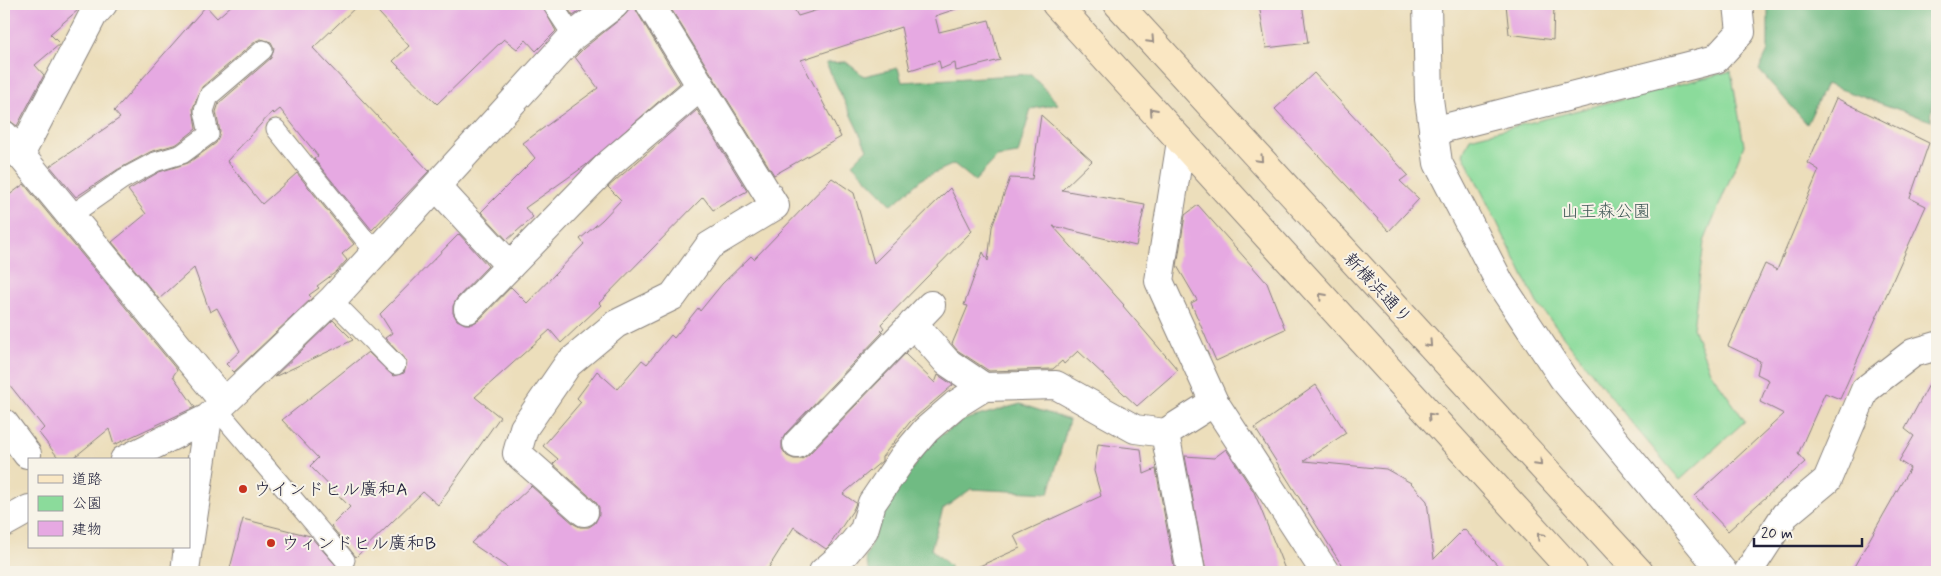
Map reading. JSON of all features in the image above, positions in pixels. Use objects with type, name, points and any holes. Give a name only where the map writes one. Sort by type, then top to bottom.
[{"type":"street","points":[[103,4],[93,15],[12,145],[70,216],[216,410],[190,541]]},
{"type":"street","points":[[128,458],[216,410],[332,300],[573,36],[615,4]]},
{"type":"street","points":[[584,512],[517,453],[524,428],[568,364],[616,324],[673,296],[709,246],[775,206],[650,4]]},
{"type":"street","points":[[1056,4],[1573,572]]},
{"type":"street","name":"新横浜通り","points":[[1118,4],[1639,572]]},
{"type":"street","points":[[1427,4],[1429,99],[1438,163],[1500,283],[1563,378],[1723,572]]},
{"type":"street","points":[[1433,131],[1716,59],[1740,32],[1738,4]]},
{"type":"street","points":[[468,309],[610,164],[700,86]]},
{"type":"street","points":[[1181,141],[1159,280],[1214,402],[1325,572]]},
{"type":"street","points":[[436,186],[510,266]]},
{"type":"street","points":[[798,444],[922,314],[947,362],[984,387]]},
{"type":"street","points":[[1748,572],[1785,515],[1827,480],[1865,390],[1913,353],[1937,346]]},
{"type":"street","points":[[823,572],[845,553],[864,530],[872,503],[904,456],[926,430],[955,405],[984,387],[1056,385],[1135,428],[1165,433],[1214,402]]},
{"type":"street","points":[[4,423],[27,454]]},
{"type":"street","points":[[1165,433],[1190,572]]},
{"type":"street","points":[[4,523],[28,510]]},
{"type":"street","points":[[185,572],[189,548]]},
{"type":"lane","points":[[552,4],[573,36]]},
{"type":"lane","points":[[70,216],[123,179],[155,162],[182,154],[209,134],[204,111],[209,96],[263,50]]},
{"type":"lane","points":[[276,129],[376,252]]},
{"type":"lane","points":[[332,300],[396,364]]},
{"type":"lane","points":[[216,410],[345,560]]},
{"type":"green space","points":[[1768,4],[1937,4],[1937,54],[1931,121],[1826,84],[1807,124],[1759,70],[1768,51]]},
{"type":"green space","points":[[846,62],[864,76],[898,68],[902,82],[1031,74],[1058,104],[1031,109],[1018,154],[997,157],[975,181],[954,164],[923,178],[892,205],[852,164],[867,149],[826,63]]},
{"type":"green space","name":"山王森公園","points":[[1731,71],[1744,145],[1704,242],[1693,328],[1710,371],[1745,421],[1680,480],[1630,421],[1537,303],[1463,154],[1470,138]]},
{"type":"green space","points":[[1020,404],[1069,420],[1049,493],[971,489],[943,509],[931,549],[950,566],[950,572],[870,572],[865,559],[886,505],[932,441],[964,420]]},
{"type":"building","points":[[4,4],[82,4],[78,10],[50,34],[60,44],[35,65],[44,75],[17,126],[10,121],[4,120]]},
{"type":"building","points":[[233,4],[359,4],[313,48],[429,171],[372,230],[314,159],[318,156],[280,109],[274,114],[272,112],[227,161],[262,204],[297,173],[354,244],[342,254],[347,260],[336,272],[317,286],[319,288],[309,295],[312,298],[234,372],[226,364],[240,351],[217,308],[210,312],[194,268],[159,299],[112,242],[146,214],[128,190],[159,172],[188,163],[216,143],[220,132],[216,112],[219,103],[271,58],[274,48],[271,42],[261,39],[256,41],[202,87],[193,108],[196,129],[177,144],[150,152],[117,170],[76,197],[50,166],[120,118],[114,111],[206,6],[217,18]]},
{"type":"building","points":[[371,4],[541,4],[556,31],[536,51],[526,40],[517,49],[504,39],[437,104],[393,61],[409,46]]},
{"type":"building","points":[[565,4],[590,4],[573,16]]},
{"type":"building","points":[[630,4],[634,4],[680,83],[586,165],[525,208],[533,217],[507,240],[481,212],[535,158],[523,143],[598,88],[575,57],[624,16],[629,10]]},
{"type":"building","points":[[668,4],[791,4],[798,16],[837,4],[955,4],[956,9],[935,16],[939,32],[989,20],[1000,60],[956,71],[955,63],[941,69],[939,61],[910,70],[901,27],[801,60],[841,137],[774,175]]},
{"type":"building","points":[[1259,4],[1302,4],[1308,43],[1266,48]]},
{"type":"building","points":[[1506,4],[1554,4],[1553,40],[1509,34]]},
{"type":"building","points":[[1314,73],[1408,175],[1400,181],[1419,199],[1389,231],[1275,109]]},
{"type":"building","points":[[1836,98],[1929,143],[1910,198],[1926,206],[1840,399],[1825,393],[1798,454],[1805,462],[1728,531],[1695,496],[1784,414],[1760,402],[1769,380],[1757,374],[1760,361],[1728,346],[1765,264],[1777,270],[1819,170],[1808,163]]},
{"type":"building","points":[[697,110],[747,191],[713,210],[703,197],[599,303],[601,305],[561,343],[550,330],[475,397],[500,417],[438,505],[423,492],[356,557],[331,526],[350,507],[310,466],[318,458],[282,420],[368,352],[393,376],[404,373],[407,362],[385,338],[392,333],[380,314],[459,234],[488,266],[457,298],[453,306],[453,313],[457,320],[465,324],[472,324],[479,320],[511,287],[527,303],[584,244],[580,239],[621,200],[608,187]]},
{"type":"building","points":[[1041,115],[1092,161],[1062,190],[1145,205],[1136,246],[1053,226],[1124,305],[1178,370],[1137,406],[1078,351],[1064,364],[1062,361],[1053,369],[989,371],[957,350],[952,344],[968,306],[964,305],[983,252],[988,261],[992,227],[1010,178],[1032,179]]},
{"type":"building","points":[[832,178],[854,193],[874,263],[950,188],[972,231],[881,324],[884,328],[881,331],[883,332],[786,433],[782,440],[782,449],[787,456],[794,459],[802,459],[808,455],[905,354],[935,383],[938,375],[953,385],[910,422],[882,457],[882,461],[843,494],[856,503],[829,546],[826,549],[794,527],[766,572],[514,572],[471,543],[531,486],[574,524],[580,527],[589,527],[595,523],[599,515],[599,507],[595,501],[553,464],[558,459],[543,446],[581,402],[577,398],[597,371],[617,389],[642,360],[647,364],[671,335],[674,338],[698,308],[700,311],[722,284],[751,256],[754,259]]},
{"type":"building","points":[[24,184],[177,370],[173,376],[195,407],[114,445],[109,429],[73,458],[58,458],[39,433],[44,428],[4,378],[4,199]]},
{"type":"building","points":[[1198,205],[1267,283],[1285,329],[1216,361],[1191,303],[1197,300],[1177,266],[1185,215]]},
{"type":"building","points":[[333,320],[353,340],[274,377]]},
{"type":"building","points":[[1937,370],[1937,572],[1851,572],[1910,468],[1899,461],[1914,436],[1905,429]]},
{"type":"building","points":[[1316,385],[1346,433],[1304,461],[1386,469],[1411,483],[1427,501],[1434,559],[1464,529],[1504,572],[1346,572],[1255,428]]},
{"type":"building","points":[[1098,444],[1141,449],[1144,474],[1156,469],[1175,572],[966,572],[1020,548],[1014,536],[1101,496],[1094,471]]},
{"type":"building","points":[[1226,449],[1254,492],[1286,572],[1206,572],[1185,456],[1214,458]]},
{"type":"building","points":[[243,519],[310,536],[341,571],[229,572]]},
{"type":"place","name":"ウインドヒル廣和A","points":[[243,489]]},
{"type":"place","name":"ウィンドヒル廣和B","points":[[271,543]]}]
